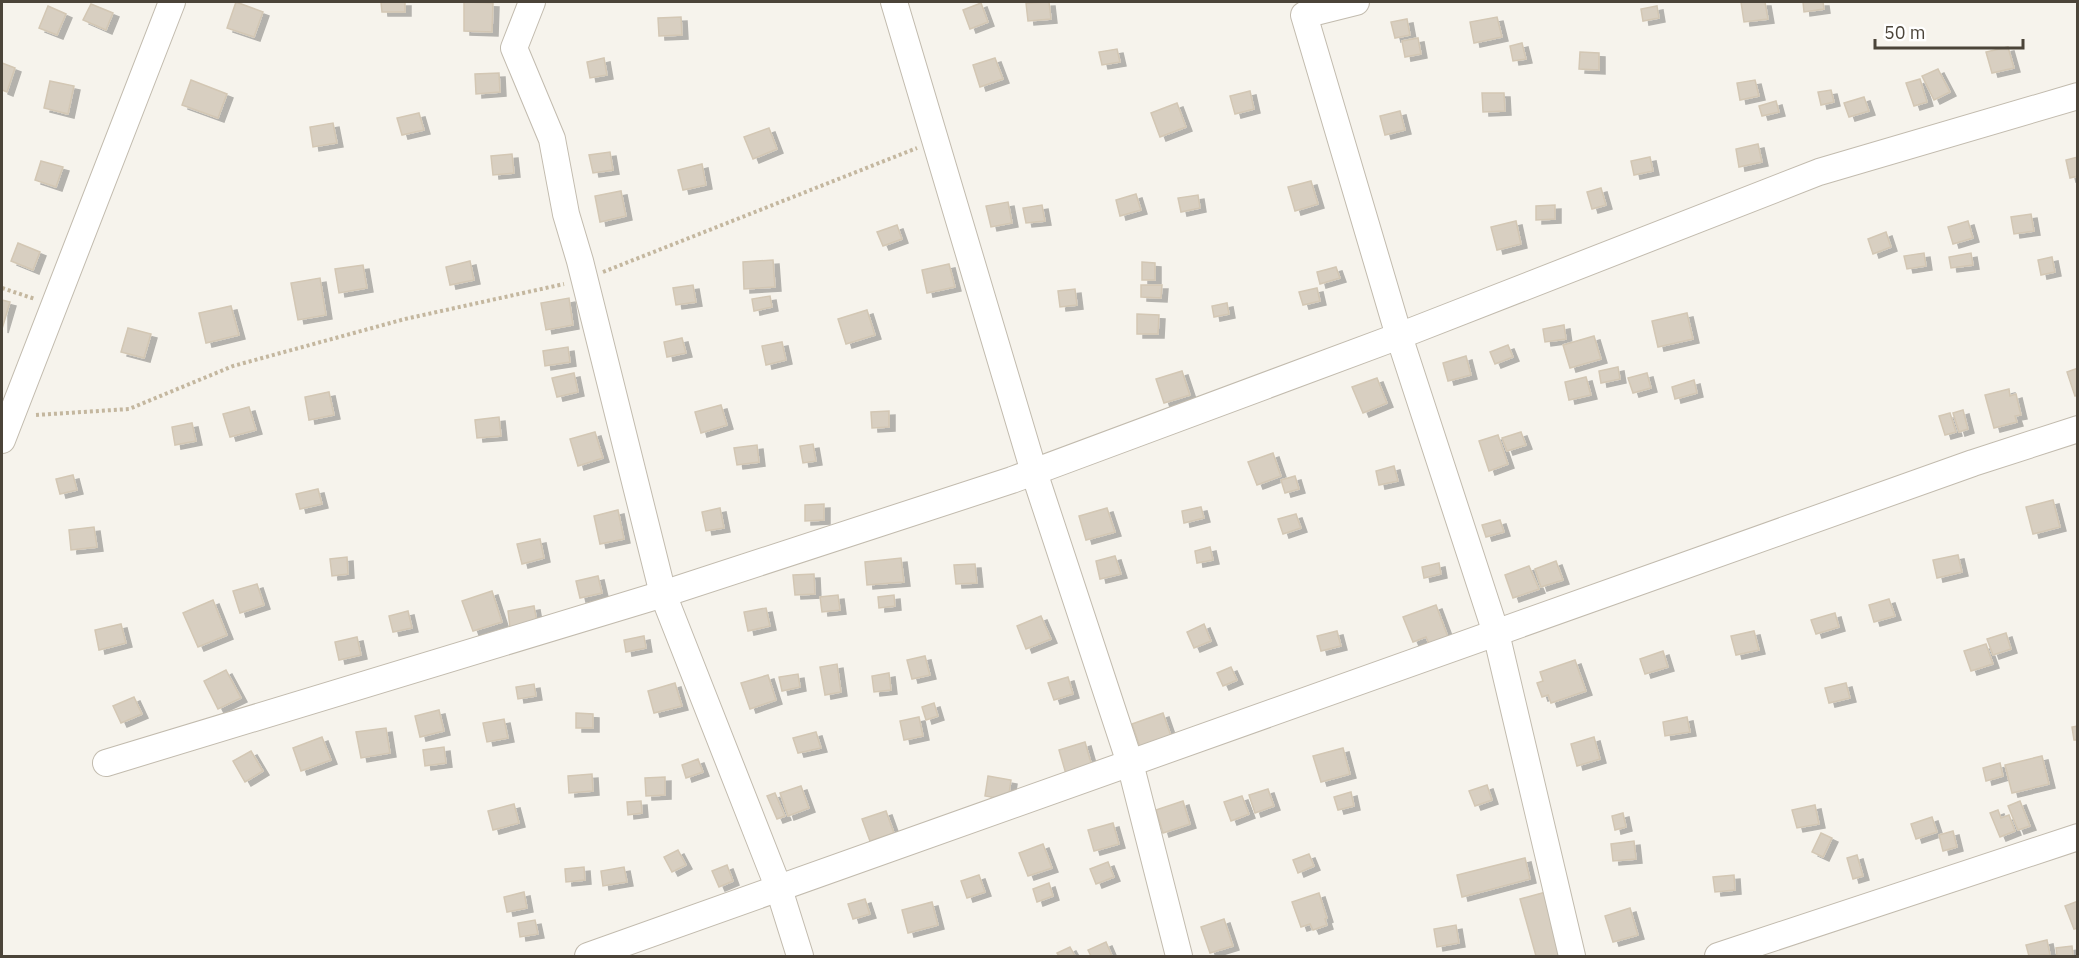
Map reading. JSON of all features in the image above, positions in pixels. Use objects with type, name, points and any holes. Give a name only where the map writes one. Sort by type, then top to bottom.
[{"type":"street","points":[[2,440],[172,2]]},
{"type":"street","points":[[532,2],[514,48],[552,139],[566,214],[585,280],[663,594],[778,889],[800,957]]},
{"type":"street","points":[[894,2],[1034,472],[1131,763],[1179,957]]},
{"type":"street","points":[[1356,2],[1304,15],[1399,336],[1496,633],[1572,957]]},
{"type":"street","points":[[106,763],[663,594],[1034,472],[1399,336],[1819,172],[2078,96]]},
{"type":"street","points":[[588,957],[1973,463],[2078,429]]},
{"type":"street","points":[[1718,957],[2078,837]]},
{"type":"path","points":[[11,415],[129,409],[233,366],[405,319],[585,280],[936,140]]},
{"type":"path","points":[[2,288],[53,306]]},
{"type":"building","points":[[236,2],[263,12],[254,37],[227,28]]},
{"type":"building","points":[[381,2],[405,2],[405,12],[382,12]]},
{"type":"building","points":[[464,2],[493,3],[492,32],[464,31]]},
{"type":"building","points":[[1049,2],[1051,19],[1028,21],[1026,3]]},
{"type":"building","points":[[1741,2],[1765,2],[1768,19],[1744,22]]},
{"type":"building","points":[[1803,2],[1823,2],[1824,9],[1804,12]]},
{"type":"building","points":[[981,3],[988,22],[970,29],[963,10]]},
{"type":"building","points":[[91,4],[113,13],[106,30],[83,20]]},
{"type":"building","points":[[48,6],[66,14],[57,35],[39,28]]},
{"type":"building","points":[[1657,6],[1659,18],[1643,21],[1641,9]]},
{"type":"building","points":[[681,17],[682,35],[659,36],[658,18]]},
{"type":"building","points":[[1497,17],[1502,37],[1474,43],[1470,22]]},
{"type":"building","points":[[1407,19],[1410,35],[1395,38],[1391,22]]},
{"type":"building","points":[[1418,38],[1421,54],[1405,57],[1402,41]]},
{"type":"building","points":[[1522,43],[1526,59],[1513,61],[1510,46]]},
{"type":"building","points":[[2008,47],[2014,68],[1992,73],[1986,52]]},
{"type":"building","points":[[1117,49],[1120,62],[1102,65],[1099,52]]},
{"type":"building","points":[[1580,52],[1599,53],[1599,70],[1579,69]]},
{"type":"building","points":[[604,58],[607,75],[590,78],[587,62]]},
{"type":"building","points":[[995,58],[1003,79],[980,87],[973,65]]},
{"type":"building","points":[[2,63],[15,68],[7,92],[2,90]]},
{"type":"building","points":[[1938,69],[1950,92],[1934,100],[1922,76]]},
{"type":"building","points":[[499,73],[500,92],[476,94],[475,74]]},
{"type":"building","points":[[1920,79],[1927,102],[1914,106],[1906,83]]},
{"type":"building","points":[[191,80],[227,94],[218,118],[182,105]]},
{"type":"building","points":[[1755,80],[1759,96],[1740,100],[1737,83]]},
{"type":"building","points":[[50,81],[74,86],[68,114],[44,108]]},
{"type":"building","points":[[1831,90],[1834,102],[1821,105],[1818,92]]},
{"type":"building","points":[[1250,91],[1254,109],[1235,114],[1230,96]]},
{"type":"building","points":[[1482,93],[1504,93],[1505,111],[1483,112]]},
{"type":"building","points":[[1864,97],[1869,111],[1849,117],[1844,103]]},
{"type":"building","points":[[1776,101],[1779,112],[1762,116],[1759,106]]},
{"type":"building","points":[[1177,103],[1186,127],[1160,137],[1151,113]]},
{"type":"building","points":[[1400,111],[1405,130],[1385,135],[1380,116]]},
{"type":"building","points":[[419,113],[424,130],[402,135],[397,118]]},
{"type":"building","points":[[333,123],[337,143],[313,147],[310,127]]},
{"type":"building","points":[[769,128],[777,149],[753,159],[744,137]]},
{"type":"building","points":[[1758,144],[1762,162],[1739,167],[1736,149]]},
{"type":"building","points":[[610,152],[613,170],[593,173],[589,155]]},
{"type":"building","points":[[512,154],[514,173],[493,175],[491,156]]},
{"type":"building","points":[[1650,157],[1653,171],[1634,175],[1631,161]]},
{"type":"building","points":[[2078,157],[2078,176],[2070,178],[2066,160]]},
{"type":"building","points":[[41,161],[63,167],[56,187],[35,180]]},
{"type":"building","points":[[702,164],[706,185],[683,190],[678,170]]},
{"type":"building","points":[[1311,181],[1318,204],[1295,211],[1288,187]]},
{"type":"building","points":[[1601,188],[1606,205],[1592,209],[1587,192]]},
{"type":"building","points":[[621,191],[626,216],[600,222],[595,196]]},
{"type":"building","points":[[1136,194],[1141,210],[1120,216],[1116,200]]},
{"type":"building","points":[[1198,195],[1200,208],[1181,212],[1178,198]]},
{"type":"building","points":[[1008,202],[1012,223],[991,227],[986,206]]},
{"type":"building","points":[[1042,205],[1045,221],[1026,223],[1023,208]]},
{"type":"building","points":[[1555,205],[1555,219],[1536,220],[1536,206]]},
{"type":"building","points":[[2031,214],[2034,231],[2014,234],[2011,217]]},
{"type":"building","points":[[1516,221],[1521,244],[1497,250],[1491,227]]},
{"type":"building","points":[[1968,221],[1973,238],[1953,244],[1948,227]]},
{"type":"building","points":[[897,225],[902,239],[883,246],[877,232]]},
{"type":"building","points":[[1886,232],[1891,247],[1873,254],[1868,239]]},
{"type":"building","points":[[18,243],[40,252],[33,270],[11,261]]},
{"type":"building","points":[[1924,253],[1926,266],[1907,269],[1904,256]]},
{"type":"building","points":[[1971,253],[1973,265],[1951,268],[1949,257]]},
{"type":"building","points":[[2052,257],[2055,272],[2041,275],[2038,260]]},
{"type":"building","points":[[773,260],[775,287],[744,289],[743,262]]},
{"type":"building","points":[[470,261],[474,280],[450,285],[446,267]]},
{"type":"building","points":[[1142,262],[1155,263],[1155,280],[1142,280]]},
{"type":"building","points":[[949,264],[955,287],[927,293],[922,270]]},
{"type":"building","points":[[363,265],[367,288],[339,293],[335,269]]},
{"type":"building","points":[[1336,267],[1340,278],[1320,284],[1317,272]]},
{"type":"building","points":[[320,278],[326,315],[298,320],[291,283]]},
{"type":"building","points":[[693,285],[696,302],[676,305],[673,288]]},
{"type":"building","points":[[1141,285],[1162,285],[1161,298],[1141,297]]},
{"type":"building","points":[[1317,288],[1320,301],[1303,305],[1299,292]]},
{"type":"building","points":[[1075,289],[1077,305],[1060,307],[1058,291]]},
{"type":"building","points":[[770,296],[772,307],[754,311],[752,299]]},
{"type":"building","points":[[569,298],[573,325],[546,330],[541,303]]},
{"type":"building","points":[[2,300],[10,302],[2,329]]},
{"type":"building","points":[[1227,303],[1229,314],[1214,317],[1212,306]]},
{"type":"building","points":[[231,306],[239,335],[206,343],[199,313]]},
{"type":"building","points":[[867,310],[875,335],[846,344],[838,319]]},
{"type":"building","points":[[1687,313],[1693,339],[1658,347],[1652,321]]},
{"type":"building","points":[[1137,314],[1159,315],[1158,334],[1137,334]]},
{"type":"building","points":[[1564,325],[1566,339],[1545,342],[1543,329]]},
{"type":"building","points":[[128,328],[151,334],[144,358],[121,352]]},
{"type":"building","points":[[1594,336],[1601,359],[1570,368],[1563,345]]},
{"type":"building","points":[[682,338],[686,353],[667,357],[664,342]]},
{"type":"building","points":[[782,342],[786,360],[766,365],[762,346]]},
{"type":"building","points":[[1508,345],[1513,357],[1495,364],[1490,352]]},
{"type":"building","points":[[568,347],[570,362],[545,366],[543,351]]},
{"type":"building","points":[[1466,356],[1471,375],[1448,381],[1443,363]]},
{"type":"building","points":[[1618,367],[1620,379],[1601,383],[1599,371]]},
{"type":"building","points":[[2078,368],[2078,395],[2075,396],[2067,372]]},
{"type":"building","points":[[1182,371],[1190,395],[1164,403],[1156,379]]},
{"type":"building","points":[[574,373],[578,392],[557,397],[552,378]]},
{"type":"building","points":[[1647,373],[1651,388],[1633,393],[1628,378]]},
{"type":"building","points":[[1586,377],[1591,395],[1569,400],[1565,382]]},
{"type":"building","points":[[1377,378],[1387,403],[1363,413],[1352,387]]},
{"type":"building","points":[[1694,380],[1697,393],[1675,399],[1672,387]]},
{"type":"building","points":[[2009,389],[2010,396],[2016,394],[2021,415],[2015,416],[2017,422],[1994,428],[1985,395]]},
{"type":"building","points":[[329,392],[334,415],[309,420],[305,397]]},
{"type":"building","points":[[721,405],[727,425],[701,433],[695,412]]},
{"type":"building","points":[[249,407],[256,430],[230,437],[223,414]]},
{"type":"building","points":[[1963,410],[1968,429],[1959,432],[1953,413]]},
{"type":"building","points":[[889,411],[889,427],[872,428],[871,412]]},
{"type":"building","points":[[1950,413],[1956,432],[1945,435],[1939,416]]},
{"type":"building","points":[[499,417],[501,436],[477,438],[475,420]]},
{"type":"building","points":[[192,423],[196,441],[175,445],[172,427]]},
{"type":"building","points":[[595,432],[603,458],[578,466],[570,439]]},
{"type":"building","points":[[1521,432],[1526,445],[1507,451],[1502,438]]},
{"type":"building","points":[[1498,435],[1508,464],[1489,471],[1479,441]]},
{"type":"building","points":[[813,444],[816,461],[803,463],[800,446]]},
{"type":"building","points":[[757,445],[759,462],[737,465],[734,448]]},
{"type":"building","points":[[1273,453],[1281,476],[1257,485],[1248,462]]},
{"type":"building","points":[[1394,466],[1398,481],[1379,485],[1376,471]]},
{"type":"building","points":[[73,475],[77,490],[60,494],[56,479]]},
{"type":"building","points":[[1295,476],[1299,489],[1285,493],[1281,480]]},
{"type":"building","points":[[318,489],[322,504],[300,509],[296,494]]},
{"type":"building","points":[[2053,500],[2060,527],[2033,534],[2026,507]]},
{"type":"building","points":[[824,504],[824,520],[805,521],[805,505]]},
{"type":"building","points":[[1201,507],[1204,518],[1184,523],[1182,511]]},
{"type":"building","points":[[720,508],[724,528],[706,531],[702,512]]},
{"type":"building","points":[[1107,508],[1115,532],[1086,540],[1079,516]]},
{"type":"building","points":[[618,510],[624,539],[600,544],[594,516]]},
{"type":"building","points":[[1296,514],[1301,528],[1283,534],[1278,519]]},
{"type":"building","points":[[1500,520],[1504,532],[1486,537],[1482,525]]},
{"type":"building","points":[[94,527],[97,547],[71,550],[69,530]]},
{"type":"building","points":[[540,539],[544,558],[522,564],[517,544]]},
{"type":"building","points":[[1210,547],[1213,560],[1197,563],[1195,551]]},
{"type":"building","points":[[1958,555],[1962,572],[1937,578],[1933,560]]},
{"type":"building","points":[[1115,556],[1121,574],[1100,579],[1096,561]]},
{"type":"building","points":[[347,557],[348,574],[332,576],[330,559]]},
{"type":"building","points":[[901,558],[904,582],[867,585],[865,562]]},
{"type":"building","points":[[1556,561],[1563,580],[1541,587],[1535,569]]},
{"type":"building","points":[[1439,563],[1441,574],[1424,578],[1422,567]]},
{"type":"building","points":[[975,564],[977,583],[956,584],[954,565]]},
{"type":"building","points":[[1529,566],[1539,589],[1513,598],[1505,575]]},
{"type":"building","points":[[814,574],[815,594],[795,595],[793,575]]},
{"type":"building","points":[[598,576],[602,593],[580,598],[576,581]]},
{"type":"building","points":[[257,584],[264,605],[240,613],[233,591]]},
{"type":"building","points":[[492,591],[502,622],[473,631],[462,601]]},
{"type":"building","points":[[838,595],[840,610],[822,612],[820,597]]},
{"type":"building","points":[[894,595],[895,606],[879,608],[878,597]]},
{"type":"building","points":[[1889,599],[1895,616],[1874,622],[1869,605]]},
{"type":"building","points":[[213,600],[227,635],[198,647],[183,613]]},
{"type":"building","points":[[1436,605],[1448,637],[1429,644],[1426,637],[1413,642],[1403,617]]},
{"type":"building","points":[[534,606],[537,622],[510,627],[508,611]]},
{"type":"building","points":[[766,608],[770,626],[748,631],[744,612]]},
{"type":"building","points":[[408,611],[412,628],[393,632],[389,616]]},
{"type":"building","points":[[1835,613],[1839,627],[1816,634],[1811,620]]},
{"type":"building","points":[[1041,616],[1051,639],[1026,649],[1017,626]]},
{"type":"building","points":[[121,624],[126,643],[99,650],[95,630]]},
{"type":"building","points":[[1204,624],[1211,641],[1194,648],[1187,632]]},
{"type":"building","points":[[1337,631],[1341,646],[1321,651],[1317,636]]},
{"type":"building","points":[[1754,631],[1759,650],[1736,655],[1731,636]]},
{"type":"building","points":[[2006,633],[2011,649],[1993,655],[1987,639]]},
{"type":"building","points":[[644,636],[646,648],[626,652],[624,640]]},
{"type":"building","points":[[357,637],[361,655],[339,660],[335,642]]},
{"type":"building","points":[[1986,644],[1993,664],[1971,671],[1964,651]]},
{"type":"building","points":[[1663,651],[1668,667],[1645,674],[1640,659]]},
{"type":"building","points":[[925,656],[930,675],[912,679],[907,660]]},
{"type":"building","points":[[1575,660],[1586,691],[1551,703],[1548,695],[1542,697],[1537,683],[1543,681],[1540,672]]},
{"type":"building","points":[[837,664],[841,692],[825,695],[820,667]]},
{"type":"building","points":[[1231,667],[1237,680],[1223,686],[1217,673]]},
{"type":"building","points":[[226,670],[241,698],[218,709],[204,681]]},
{"type":"building","points":[[889,673],[891,690],[874,692],[872,676]]},
{"type":"building","points":[[798,674],[800,687],[782,691],[779,677]]},
{"type":"building","points":[[768,675],[776,700],[750,709],[741,683]]},
{"type":"building","points":[[1068,677],[1073,694],[1054,700],[1048,683]]},
{"type":"building","points":[[675,683],[682,706],[654,713],[648,691]]},
{"type":"building","points":[[1846,683],[1850,698],[1829,703],[1825,688]]},
{"type":"building","points":[[534,684],[536,696],[518,699],[516,687]]},
{"type":"building","points":[[134,697],[142,714],[121,723],[113,706]]},
{"type":"building","points":[[934,703],[938,716],[926,720],[922,707]]},
{"type":"building","points":[[439,710],[444,731],[420,737],[415,716]]},
{"type":"building","points":[[576,713],[593,714],[593,728],[576,728]]},
{"type":"building","points":[[1163,713],[1171,736],[1140,747],[1132,724]]},
{"type":"building","points":[[919,717],[923,736],[904,740],[900,721]]},
{"type":"building","points":[[1687,717],[1690,732],[1665,736],[1663,722]]},
{"type":"building","points":[[504,719],[508,738],[487,742],[483,723]]},
{"type":"building","points":[[2078,726],[2078,740],[2074,740],[2072,727]]},
{"type":"building","points":[[386,728],[390,753],[361,758],[356,732]]},
{"type":"building","points":[[816,732],[821,748],[798,753],[793,738]]},
{"type":"building","points":[[322,737],[331,760],[301,771],[293,748]]},
{"type":"building","points":[[1594,737],[1600,759],[1577,766],[1571,744]]},
{"type":"building","points":[[1085,742],[1092,766],[1066,774],[1059,750]]},
{"type":"building","points":[[444,747],[446,763],[425,766],[423,750]]},
{"type":"building","points":[[1343,748],[1350,774],[1321,782],[1313,756]]},
{"type":"building","points":[[251,751],[263,771],[245,782],[233,761]]},
{"type":"building","points":[[2042,756],[2049,784],[2012,793],[2005,765]]},
{"type":"building","points":[[698,759],[703,772],[686,778],[682,765]]},
{"type":"building","points":[[2000,763],[2003,776],[1986,781],[1983,768]]},
{"type":"building","points":[[592,774],[593,791],[569,793],[568,776]]},
{"type":"building","points":[[988,776],[1011,780],[1008,800],[985,796]]},
{"type":"building","points":[[665,777],[665,795],[646,796],[645,778]]},
{"type":"building","points":[[1487,785],[1492,800],[1475,806],[1469,791]]},
{"type":"building","points":[[801,786],[809,808],[788,816],[780,793]]},
{"type":"building","points":[[1268,789],[1274,806],[1255,813],[1249,795]]},
{"type":"building","points":[[1351,792],[1354,806],[1338,810],[1334,797]]},
{"type":"building","points":[[775,793],[785,816],[777,819],[767,796]]},
{"type":"building","points":[[1242,796],[1249,814],[1231,821],[1224,802]]},
{"type":"building","points":[[641,801],[642,813],[628,815],[627,802]]},
{"type":"building","points":[[1183,801],[1190,824],[1163,833],[1156,810]]},
{"type":"building","points":[[2020,801],[2030,826],[2018,830],[2008,806]]},
{"type":"building","points":[[514,804],[519,823],[493,830],[488,811]]},
{"type":"building","points":[[1815,805],[1819,824],[1797,828],[1792,810]]},
{"type":"building","points":[[1998,810],[2001,818],[2009,815],[2015,831],[2000,837],[1990,813]]},
{"type":"building","points":[[886,811],[894,833],[870,841],[862,819]]},
{"type":"building","points":[[1623,813],[1626,827],[1615,830],[1612,816]]},
{"type":"building","points":[[1932,817],[1937,832],[1916,839],[1911,824]]},
{"type":"building","points":[[1113,823],[1119,844],[1094,851],[1088,830]]},
{"type":"building","points":[[1953,831],[1957,847],[1943,851],[1939,835]]},
{"type":"building","points":[[1821,833],[1832,838],[1823,857],[1812,852]]},
{"type":"building","points":[[1634,841],[1636,859],[1613,861],[1611,844]]},
{"type":"building","points":[[1043,844],[1052,868],[1028,876],[1019,853]]},
{"type":"building","points":[[678,850],[686,865],[672,872],[664,857]]},
{"type":"building","points":[[1309,854],[1314,866],[1298,873],[1293,860]]},
{"type":"building","points":[[1857,855],[1863,876],[1853,879],[1847,858]]},
{"type":"building","points":[[1525,858],[1530,879],[1462,897],[1457,875]]},
{"type":"building","points":[[1108,862],[1114,877],[1096,884],[1090,869]]},
{"type":"building","points":[[727,865],[733,881],[719,887],[712,871]]},
{"type":"building","points":[[584,867],[585,880],[566,882],[565,869]]},
{"type":"building","points":[[624,867],[627,882],[603,886],[601,871]]},
{"type":"building","points":[[979,875],[985,892],[967,898],[961,881]]},
{"type":"building","points":[[1734,875],[1735,890],[1715,892],[1713,877]]},
{"type":"building","points":[[1049,883],[1053,896],[1037,902],[1033,889]]},
{"type":"building","points":[[524,892],[527,908],[507,912],[504,897]]},
{"type":"building","points":[[1546,892],[1564,956],[1536,956],[1520,899]]},
{"type":"building","points":[[1319,893],[1327,925],[1313,930],[1310,924],[1301,927],[1292,902]]},
{"type":"building","points":[[865,899],[870,914],[853,919],[848,904]]},
{"type":"building","points":[[2078,901],[2078,928],[2074,929],[2065,906]]},
{"type":"building","points":[[932,902],[938,925],[908,933],[902,910]]},
{"type":"building","points":[[1630,908],[1638,935],[1613,942],[1605,916]]},
{"type":"building","points":[[1224,919],[1233,946],[1210,953],[1201,927]]},
{"type":"building","points":[[535,920],[538,934],[520,937],[518,923]]},
{"type":"building","points":[[1456,925],[1459,943],[1437,947],[1434,929]]},
{"type":"building","points":[[2047,940],[2050,955],[2029,956],[2026,945]]},
{"type":"building","points":[[1106,942],[1112,956],[1091,956],[1088,950]]},
{"type":"building","points":[[2072,946],[2073,956],[2057,956],[2056,948]]},
{"type":"building","points":[[1070,947],[1075,956],[1059,956],[1057,953]]}]
